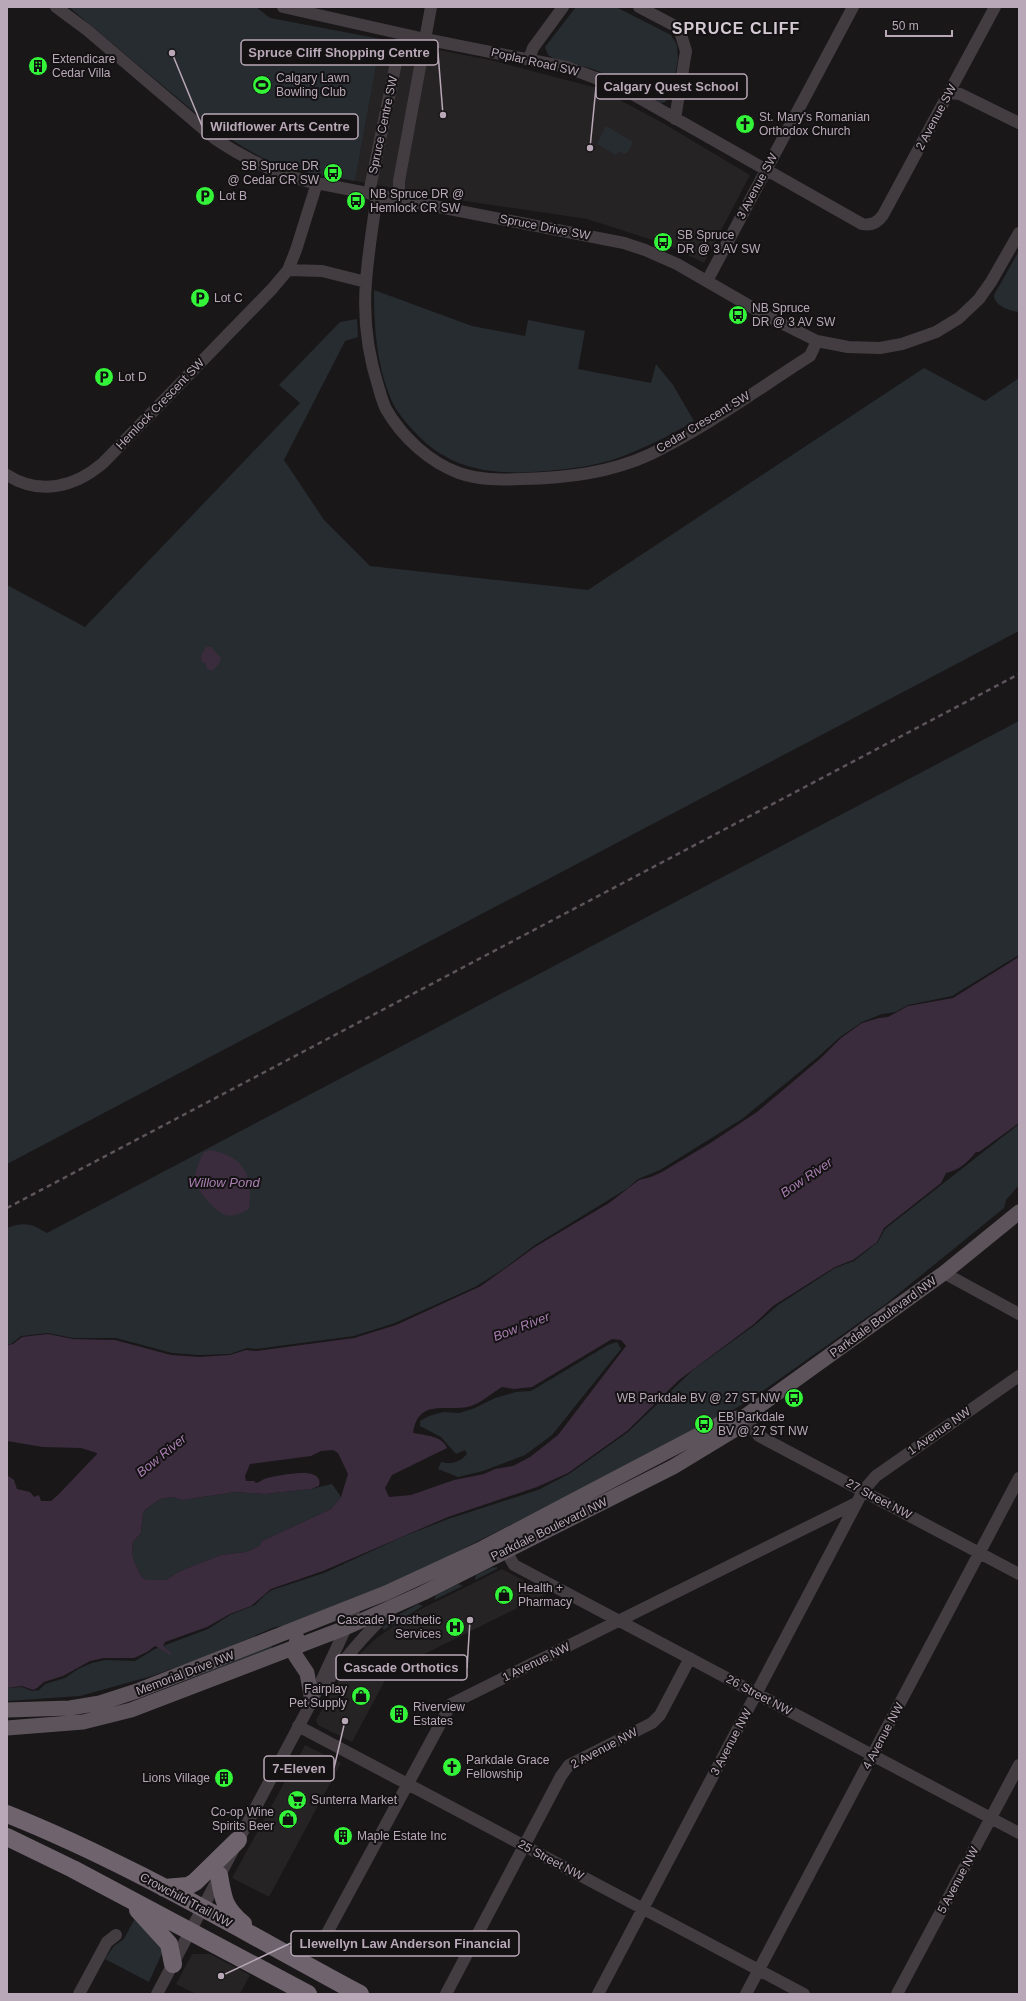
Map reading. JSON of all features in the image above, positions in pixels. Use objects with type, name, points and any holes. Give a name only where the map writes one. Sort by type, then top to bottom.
[{"type":"highway","name":"Crowchild Trail NW","points":[[7,1814],[77,1844],[164,1888],[360,1994]]},
{"type":"highway","points":[[7,1837],[47,1855],[308,1994]]},
{"type":"highway","points":[[164,1888],[188,1886],[195,1882],[238,1840]]},
{"type":"highway","points":[[219,1875],[222,1896],[228,1910],[274,1947]]},
{"type":"highway","points":[[128,1899],[169,1944],[173,1964]]},
{"type":"main road","name":"Parkdale Boulevard NW","points":[[345,1628],[396,1606],[700,1452],[734,1430],[744,1417],[944,1273],[1019,1212]]},
{"type":"main road","name":"Parkdale Boulevard NW","points":[[356,1606],[483,1548],[727,1420],[744,1417]]},
{"type":"main road","name":"Memorial Drive NW","points":[[7,1710],[70,1708],[100,1703],[137,1691],[356,1606]]},
{"type":"main road","points":[[306,1626],[297,1638],[295,1655],[306,1673],[312,1700]]},
{"type":"main road","name":"Memorial Drive NW","points":[[7,1728],[83,1722],[110,1716],[179,1693],[345,1628]]},
{"type":"main road","points":[[272,1656],[299,1663]]},
{"type":"street","name":"Spruce Drive SW","points":[[56,7],[87,30],[189,118],[234,152],[262,166],[317,183],[624,243],[645,250],[677,264],[767,316],[817,341],[848,347],[880,348],[902,344],[936,332],[959,318],[979,299],[1019,233]]},
{"type":"street","name":"Poplar Road SW","points":[[283,7],[425,39],[566,67],[620,87],[862,224],[873,223]]},
{"type":"street","name":"Spruce Centre SW","points":[[399,199],[399,181],[431,7]]},
{"type":"street","points":[[529,59],[533,48],[563,7]]},
{"type":"street","points":[[639,7],[679,28],[686,51],[675,119]]},
{"type":"street","name":"3 Avenue SW","points":[[707,281],[767,171],[853,7]]},
{"type":"street","name":"2 Avenue SW","points":[[873,223],[879,220],[883,215],[995,7]]},
{"type":"street","name":"Spruce Centre SW","points":[[373,194],[402,34]]},
{"type":"street","points":[[949,93],[960,94],[1019,123]]},
{"type":"street","name":"Hemlock Crescent SW","points":[[7,475],[18,481],[45,487],[71,483],[91,473],[272,289],[288,270],[296,250],[317,183]]},
{"type":"street","name":"Cedar Crescent SW","points":[[373,194],[366,282],[366,323],[372,368],[386,408],[409,440],[433,460],[459,473],[476,477],[508,480],[582,476],[614,468],[650,454],[696,430],[810,356],[817,341]]},
{"type":"street","points":[[288,270],[322,271],[347,276],[366,282]]},
{"type":"street","points":[[944,1273],[1019,1314]]},
{"type":"street","name":"1 Avenue NW","points":[[863,1491],[876,1476],[1019,1376]]},
{"type":"street","name":"27 Street NW","points":[[744,1417],[759,1436],[1019,1574]]},
{"type":"street","name":"4 Avenue NW","points":[[746,1994],[1019,1478]]},
{"type":"street","name":"3 Avenue NW","points":[[598,1994],[863,1491]]},
{"type":"street","name":"1 Avenue NW","points":[[326,1935],[451,1704],[856,1503]]},
{"type":"street","name":"26 Street NW","points":[[506,1551],[514,1565],[1019,1833]]},
{"type":"street","points":[[157,1994],[312,1700],[356,1606]]},
{"type":"street","points":[[312,1700],[359,1642],[376,1623],[396,1606]]},
{"type":"street","name":"2 Avenue NW","points":[[446,1994],[524,1846],[569,1765],[652,1723],[660,1715],[690,1658]]},
{"type":"street","name":"25 Street NW","points":[[298,1726],[804,1994]]},
{"type":"street","name":"5 Avenue NW","points":[[897,1994],[1019,1765]]},
{"type":"street","points":[[79,1994],[107,1942],[116,1936]]},
{"type":"shaded area","points":[[69,7],[256,7],[270,18],[381,39],[355,181],[285,167],[263,158],[243,147],[205,121]]},
{"type":"shaded area","points":[[576,7],[616,7],[671,35],[677,45],[678,59],[671,95],[665,102],[657,104],[625,83],[593,69],[553,58],[548,55],[545,47]]},
{"type":"shaded area","points":[[381,39],[490,60],[597,88],[661,122],[750,175],[704,263],[668,245],[587,219],[465,201],[355,181]]},
{"type":"shaded area","points":[[606,126],[633,142],[628,152],[624,154],[619,151],[616,155],[597,144]]},
{"type":"shaded area","points":[[1019,251],[1019,312],[1007,309],[1000,305],[995,299],[994,295]]},
{"type":"shaded area","points":[[374,290],[472,326],[525,336],[528,320],[585,331],[578,369],[651,383],[656,364],[673,385],[694,421],[666,437],[638,450],[603,463],[587,466],[535,472],[496,472],[478,469],[460,463],[443,455],[427,444],[405,421],[393,404],[381,369],[375,329]]},
{"type":"shaded area","points":[[357,319],[358,337],[345,341],[284,460],[324,520],[370,566],[588,590],[924,368],[985,401],[1019,378],[1019,631],[7,1164],[7,585],[85,627],[300,403],[279,385],[340,322]]},
{"type":"shaded area","points":[[1019,721],[1019,955],[952,996],[908,1005],[895,1012],[882,1014],[862,1022],[840,1037],[742,1119],[660,1170],[638,1179],[628,1188],[535,1245],[502,1270],[475,1287],[395,1323],[354,1336],[256,1349],[247,1348],[230,1354],[199,1355],[172,1353],[116,1338],[73,1338],[48,1333],[21,1336],[11,1344],[7,1344],[7,1228],[28,1224],[47,1233]]},
{"type":"shaded area","points":[[1019,1124],[1019,1185],[1006,1200],[1004,1208],[887,1303],[750,1400],[701,1428],[449,1556],[367,1595],[289,1625],[275,1627],[210,1655],[152,1676],[80,1696],[7,1701],[7,1688],[22,1687],[32,1691],[39,1690],[45,1684],[65,1678],[78,1669],[92,1663],[105,1660],[135,1661],[155,1649],[208,1629],[230,1615],[255,1605],[272,1590],[324,1573],[402,1537],[448,1519],[538,1490],[569,1474],[628,1432],[694,1369],[755,1325],[778,1305],[835,1268],[854,1261],[878,1242],[885,1229]]},
{"type":"shaded area","points":[[617,1342],[621,1349],[552,1435],[525,1455],[483,1471],[458,1477],[438,1469],[441,1462],[456,1462],[467,1454],[465,1450],[456,1454],[441,1437],[420,1426],[420,1421],[429,1416],[443,1412],[459,1413],[475,1408],[495,1398],[516,1392],[531,1391],[608,1345]]},
{"type":"shaded area","points":[[332,1484],[341,1497],[331,1509],[262,1541],[259,1546],[246,1552],[221,1555],[180,1571],[166,1580],[147,1580],[142,1578],[134,1561],[132,1552],[133,1542],[141,1533],[143,1513],[160,1499],[172,1497],[183,1500],[235,1492],[265,1494],[311,1489]]},
{"type":"shaded area","points":[[497,1567],[497,1569],[475,1580],[476,1575],[491,1568]]},
{"type":"shaded area","points":[[502,1569],[548,1593],[390,1671],[352,1742],[318,1725],[316,1720],[339,1680],[355,1659],[373,1641],[396,1624],[421,1609]]},
{"type":"shaded area","points":[[458,1584],[463,1586],[434,1600],[436,1595]]},
{"type":"shaded area","points":[[418,1604],[423,1606],[384,1630],[382,1627],[400,1614]]},
{"type":"shaded area","points":[[271,1644],[272,1649],[121,1704]]},
{"type":"shaded area","points":[[305,1745],[341,1763],[269,1897],[232,1878]]},
{"type":"shaded area","points":[[134,1920],[153,1930],[163,1951],[149,1982],[105,1959],[114,1946],[124,1939]]},
{"type":"shaded area","points":[[192,1954],[210,1954],[250,1975],[240,1994],[196,1994],[176,1984]]},
{"type":"water","points":[[206,647],[211,647],[221,658],[219,664],[212,671],[207,669],[206,664],[202,662],[201,656]]},
{"type":"water","name":"Bow River","points":[[1019,957],[1019,1123],[979,1152],[976,1152],[962,1166],[946,1173],[941,1183],[884,1228],[877,1242],[853,1260],[835,1267],[773,1306],[754,1324],[679,1380],[627,1431],[568,1473],[537,1487],[448,1517],[323,1571],[271,1589],[251,1606],[230,1614],[207,1627],[165,1642],[163,1646],[171,1653],[171,1655],[155,1646],[147,1652],[134,1658],[104,1658],[90,1661],[63,1676],[44,1682],[33,1690],[22,1686],[7,1688],[7,1475],[14,1480],[17,1489],[30,1492],[34,1497],[39,1495],[41,1501],[51,1501],[97,1453],[81,1448],[43,1447],[7,1441],[7,1345],[13,1344],[22,1337],[48,1334],[73,1339],[115,1340],[171,1355],[199,1357],[230,1355],[246,1350],[256,1351],[354,1338],[396,1325],[481,1286],[535,1247],[609,1203],[639,1180],[662,1172],[712,1142],[757,1112],[821,1058],[841,1038],[862,1023],[888,1017],[908,1006],[953,998]],"holes":[[[612,1339],[621,1340],[626,1346],[558,1435],[530,1457],[513,1466],[495,1469],[484,1474],[454,1480],[411,1495],[389,1497],[385,1488],[392,1475],[447,1448],[442,1441],[428,1435],[413,1433],[416,1422],[427,1410],[471,1406],[502,1387],[514,1389],[532,1387]],[[333,1450],[338,1453],[348,1474],[341,1497],[331,1509],[262,1541],[259,1546],[246,1552],[221,1555],[180,1571],[166,1580],[148,1580],[142,1578],[134,1561],[132,1552],[133,1542],[141,1533],[143,1513],[160,1499],[172,1497],[183,1500],[235,1492],[265,1494],[311,1489],[319,1486],[319,1479],[315,1475],[308,1473],[280,1475],[266,1478],[256,1483],[254,1481],[246,1481],[245,1476],[250,1464],[311,1456],[321,1451]]]},
{"type":"water","name":"Willow Pond","points":[[211,1150],[223,1153],[232,1158],[239,1163],[244,1170],[250,1187],[249,1209],[235,1215],[226,1215],[217,1210],[208,1202],[200,1191],[196,1182],[196,1170],[204,1152]]},
{"type":"railway","points":[[7,1208],[1019,674]]},
{"type":"place","name":"Wildflower Arts Centre","points":[[172,53]]},
{"type":"place","name":"Extendicare Cedar Villa","points":[[38,66]]},
{"type":"place","name":"Calgary Lawn Bowling Club","points":[[262,85]]},
{"type":"place","name":"Spruce Cliff Shopping Centre","points":[[443,115]]},
{"type":"place","name":"St. Mary's Romanian Orthodox Church","points":[[745,124]]},
{"type":"place","name":"Calgary Quest School","points":[[590,148]]},
{"type":"place","name":"SB Spruce DR @ Cedar CR SW","points":[[333,173]]},
{"type":"place","name":"Lot B","points":[[205,196]]},
{"type":"place","name":"NB Spruce DR @ Hemlock CR SW","points":[[356,201]]},
{"type":"place","name":"SB Spruce DR @ 3 AV SW","points":[[663,242]]},
{"type":"place","name":"Lot C","points":[[200,298]]},
{"type":"place","name":"NB Spruce DR @ 3 AV SW","points":[[738,315]]},
{"type":"place","name":"Lot D","points":[[104,377]]},
{"type":"place","name":"WB Parkdale BV @ 27 ST NW","points":[[794,1398]]},
{"type":"place","name":"EB Parkdale BV @ 27 ST NW","points":[[704,1424]]},
{"type":"place","name":"Health + Pharmacy","points":[[504,1595]]},
{"type":"place","name":"Cascade Orthotics","points":[[470,1620]]},
{"type":"place","name":"Cascade Prosthetic Services","points":[[455,1627]]},
{"type":"place","name":"Fairplay Pet Supply","points":[[361,1696]]},
{"type":"place","name":"Riverview Estates","points":[[399,1714]]},
{"type":"place","name":"7-Eleven","points":[[345,1721]]},
{"type":"place","name":"Parkdale Grace Fellowship","points":[[452,1767]]},
{"type":"place","name":"Lions Village","points":[[224,1778]]},
{"type":"place","name":"Sunterra Market","points":[[297,1800]]},
{"type":"place","name":"Co-op Wine Spirits Beer","points":[[288,1819]]},
{"type":"place","name":"Maple Estate Inc","points":[[343,1836]]},
{"type":"place","name":"Llewellyn Law Anderson Financial","points":[[221,1976]]},
{"type":"district","name":"SPRUCE CLIFF","points":[[736,28]]}]
